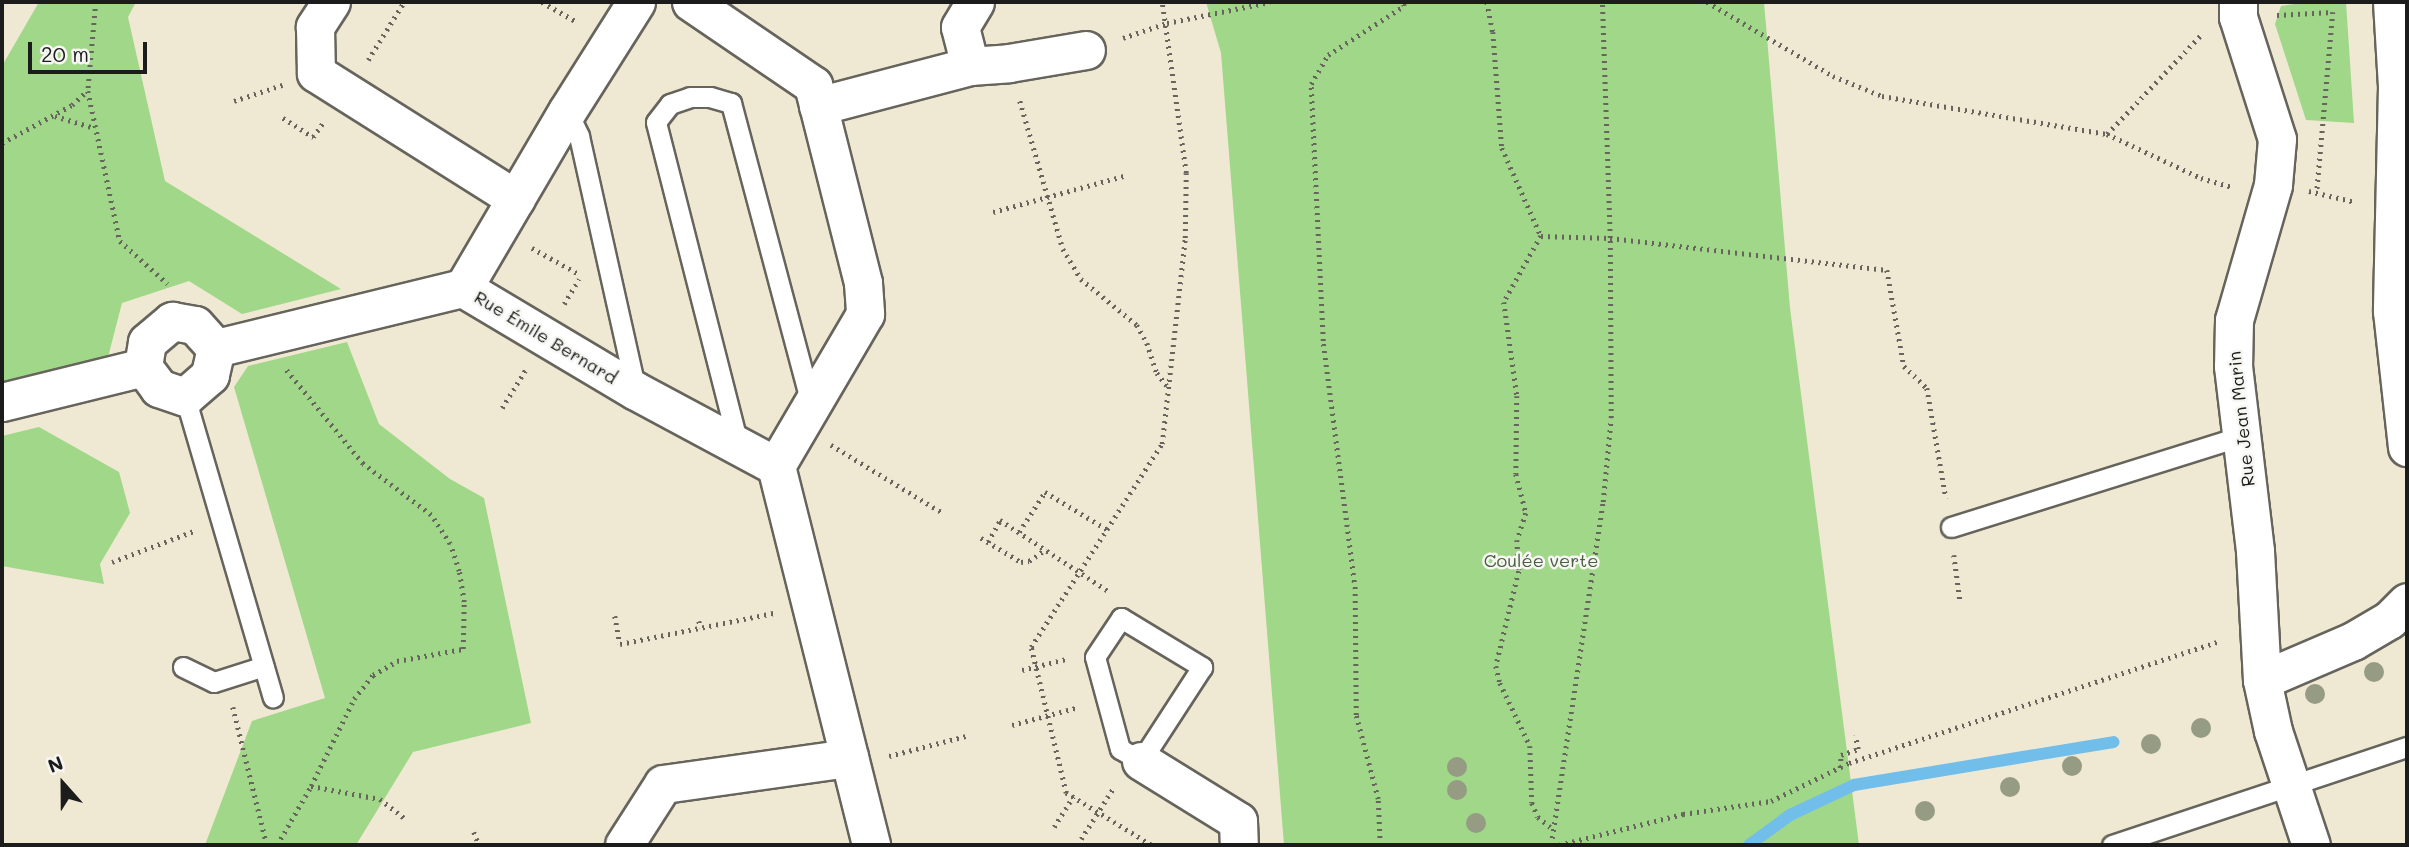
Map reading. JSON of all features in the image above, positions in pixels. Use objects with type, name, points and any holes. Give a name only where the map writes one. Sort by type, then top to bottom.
[{"type":"street","points":[[331,2],[315,27],[316,73],[516,199]]},
{"type":"street","name":"Rue Émile Bernard","points":[[636,2],[567,111],[463,288],[636,391],[739,447],[781,457]]},
{"type":"street","points":[[691,2],[813,85],[863,283],[865,314],[781,457],[871,845]]},
{"type":"street","points":[[970,66],[960,27],[975,2]]},
{"type":"street","points":[[2392,2],[2397,86],[2392,210],[2392,311],[2407,447]]},
{"type":"street","name":"Rue Jean Marin","points":[[2248,9],[2277,139],[2273,185],[2234,320],[2233,366],[2242,436],[2262,680],[2273,731],[2311,845]]},
{"type":"street","points":[[818,106],[970,66],[1009,63],[1086,50]]},
{"type":"street","points":[[216,348],[463,288]]},
{"type":"street","points":[[172,321],[195,325],[216,348],[210,375],[186,397],[159,388],[143,368],[147,342],[172,321]]},
{"type":"street","points":[[2,402],[143,368]]},
{"type":"street","points":[[2262,680],[2353,641],[2389,620],[2407,602]]},
{"type":"street","points":[[1131,755],[1238,821],[1239,845]]},
{"type":"street","points":[[624,845],[663,784],[849,758]]},
{"type":"lane","points":[[739,447],[656,122],[670,104],[690,97],[710,97],[731,103],[812,405]]},
{"type":"lane","points":[[567,111],[579,136],[636,391]]},
{"type":"lane","points":[[186,397],[273,697]]},
{"type":"lane","points":[[1951,527],[2242,436]]},
{"type":"lane","points":[[1121,618],[1202,667],[1131,755],[1107,700],[1095,657],[1121,618]]},
{"type":"lane","points":[[183,667],[214,682],[264,666]]},
{"type":"lane","points":[[2112,845],[2407,747]]},
{"type":"path","points":[[96,2],[88,91],[120,241],[172,287],[172,321]]},
{"type":"path","points":[[347,94],[404,2]]},
{"type":"path","points":[[1151,845],[1066,793],[1031,648],[1162,444],[1185,238],[1186,173],[1162,2]]},
{"type":"path","points":[[1086,50],[1167,23],[1269,2]]},
{"type":"path","points":[[1380,845],[1378,799],[1356,715],[1355,589],[1323,341],[1311,84],[1328,55],[1404,6],[1404,2]]},
{"type":"path","points":[[1487,2],[1493,32],[1502,148],[1541,236]]},
{"type":"path","points":[[1551,845],[1603,502],[1611,418],[1610,238],[1602,2]]},
{"type":"path","points":[[1707,2],[1833,76],[1882,96],[2107,134],[2201,178],[2240,189],[2273,185],[2317,192],[2392,210]]},
{"type":"path","points":[[2107,134],[2208,28],[2248,9],[2278,16],[2333,12],[2317,192]]},
{"type":"path","points":[[1009,63],[1063,249],[1081,279],[1136,325],[1147,343],[1157,373],[1167,386]]},
{"type":"path","points":[[234,102],[316,73]]},
{"type":"path","points":[[2,143],[54,116],[88,91]]},
{"type":"path","points":[[54,116],[95,128]]},
{"type":"path","points":[[993,212],[1124,176]]},
{"type":"path","points":[[497,230],[615,293]]},
{"type":"path","points":[[1541,236],[1610,238],[1887,270],[1904,366],[1927,388],[1951,527],[1960,600]]},
{"type":"path","points":[[1541,236],[1504,302],[1517,396],[1516,474],[1525,513],[1517,540],[1519,571],[1496,666],[1500,683],[1530,746],[1532,803],[1538,817],[1553,828]]},
{"type":"path","points":[[258,338],[363,464],[431,515],[450,544],[459,571],[464,602],[463,649],[397,662],[373,675],[354,699],[311,786],[277,845]]},
{"type":"path","points":[[781,457],[816,467],[829,444],[941,512]]},
{"type":"path","points":[[1019,532],[1045,492],[1108,530]]},
{"type":"path","points":[[988,542],[1000,520],[1118,598],[1121,618]]},
{"type":"path","points":[[112,562],[222,521]]},
{"type":"path","points":[[981,538],[1021,562],[1029,561],[1046,549]]},
{"type":"path","points":[[615,616],[620,644],[748,619]]},
{"type":"path","points":[[699,621],[701,628]]},
{"type":"path","points":[[1559,845],[1683,814],[1771,801],[1840,768],[2259,628]]},
{"type":"path","points":[[1022,670],[1075,657],[1095,657]]},
{"type":"path","points":[[226,678],[267,845]]},
{"type":"path","points":[[1012,725],[1107,700]]},
{"type":"path","points":[[1840,768],[1841,755],[1858,749],[1855,735]]},
{"type":"path","points":[[849,758],[884,757],[966,736]]},
{"type":"path","points":[[1081,839],[1131,755]]},
{"type":"path","points":[[311,786],[380,799],[404,818]]},
{"type":"path","points":[[1054,827],[1073,797]]},
{"type":"path","points":[[474,832],[479,845]]},
{"type":"green space","points":[[39,2],[136,2],[128,17],[165,181],[341,289],[242,314],[189,281],[122,303],[107,361],[2,389],[2,66]]},
{"type":"green space","name":"Coulée verte","points":[[1206,2],[1764,2],[1790,308],[1859,845],[1284,845],[1221,53]]},
{"type":"green space","points":[[2308,2],[2346,2],[2354,123],[2306,120],[2275,24],[2281,6]]},
{"type":"green space","points":[[347,342],[379,424],[450,479],[484,498],[531,723],[413,752],[356,845],[205,845],[252,721],[325,698],[234,387],[248,366]]},
{"type":"green space","points":[[39,427],[119,472],[130,513],[100,564],[104,584],[2,566],[2,436]]},
{"type":"waterway","points":[[1749,845],[1790,815],[1854,785],[2113,742]]}]
